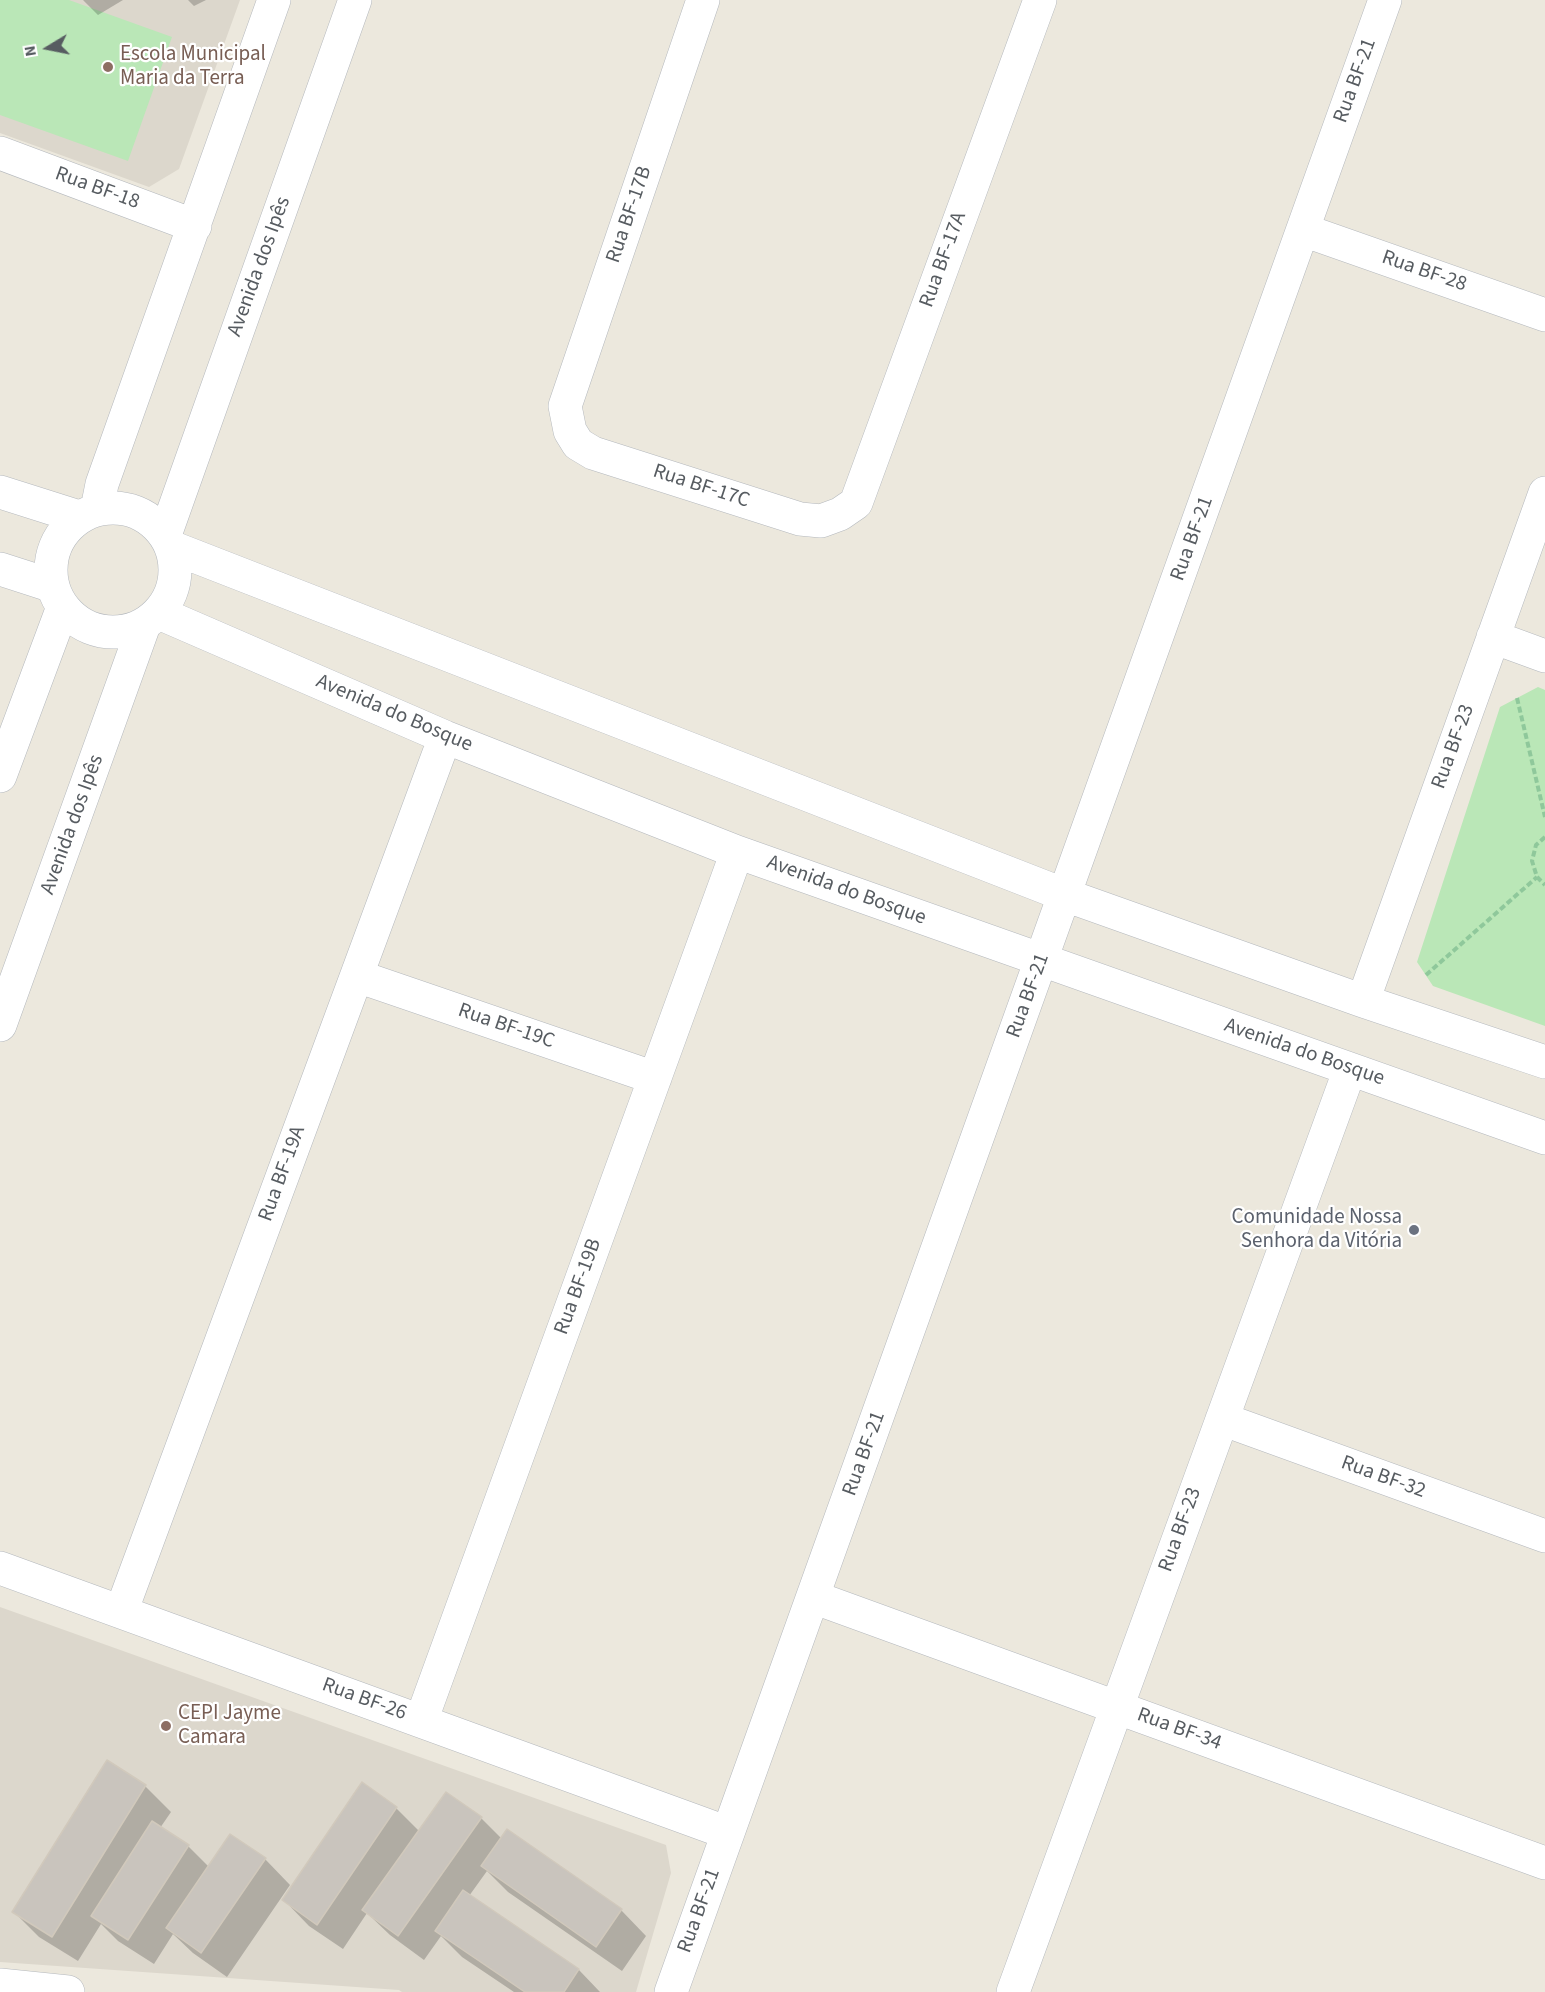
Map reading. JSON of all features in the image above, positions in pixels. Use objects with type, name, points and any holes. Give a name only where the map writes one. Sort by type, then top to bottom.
[{"type":"street","points":[[88,513],[102,484],[274,0]]},
{"type":"street","name":"Avenida dos Ipês","points":[[168,541],[355,0]]},
{"type":"street","name":"Rua BF-17B","points":[[570,431],[565,406],[703,0]]},
{"type":"street","name":"Rua BF-17A","points":[[840,514],[856,503],[1040,0]]},
{"type":"street","name":"Rua BF-21","points":[[671,1992],[1385,0]]},
{"type":"street","name":"Rua BF-18","points":[[0,153],[195,226]]},
{"type":"street","name":"Rua BF-28","points":[[1303,230],[1545,315]]},
{"type":"street","name":"Rua BF-17C","points":[[570,431],[578,444],[593,453],[800,519],[821,521],[840,514]]},
{"type":"street","points":[[0,492],[88,513]]},
{"type":"street","name":"Rua BF-23","points":[[1363,1001],[1545,493]]},
{"type":"street","points":[[116,507],[135,511],[152,520],[168,541],[175,579],[169,597],[152,619],[127,631],[109,633],[76,620],[58,596],[51,567],[55,548],[64,531],[88,513],[116,507]]},
{"type":"street","points":[[168,541],[1065,895],[1363,1001],[1545,1062]]},
{"type":"street","points":[[0,569],[58,596]]},
{"type":"street","points":[[0,776],[58,596]]},
{"type":"street","name":"Avenida dos Ipês","points":[[0,1025],[152,619]]},
{"type":"street","name":"Avenida do Bosque","points":[[152,619],[737,852],[1545,1138]]},
{"type":"street","points":[[1493,637],[1545,656]]},
{"type":"street","name":"Rua BF-19A","points":[[121,1612],[446,736]]},
{"type":"street","name":"Rua BF-19B","points":[[421,1721],[737,852]]},
{"type":"street","name":"Rua BF-19C","points":[[357,976],[655,1078]]},
{"type":"street","name":"Rua BF-23","points":[[1013,1992],[1350,1069]]},
{"type":"street","name":"Rua BF-32","points":[[1222,1419],[1545,1536]]},
{"type":"street","name":"Rua BF-26","points":[[0,1568],[728,1833]]},
{"type":"street","name":"Rua BF-34","points":[[813,1597],[1545,1863]]},
{"type":"street","points":[[0,1985],[68,1992]]},
{"type":"path","points":[[1517,698],[1545,817]]},
{"type":"path","points":[[1545,837],[1536,845],[1532,861],[1537,878],[1545,885]]},
{"type":"path","points":[[1426,975],[1537,878]]},
{"type":"shaded area","name":"Escola Municipal Maria da Terra","points":[[0,0],[240,0],[179,169],[149,187],[0,133]]},
{"type":"shaded area","name":"CEPI Jayme Camara","points":[[0,1607],[666,1845],[671,1873],[636,1992],[402,1992],[0,1962]]},
{"type":"green space","points":[[0,0],[69,0],[172,37],[128,161],[0,115]]},
{"type":"green space","points":[[1538,687],[1545,690],[1545,1026],[1433,986],[1417,962],[1500,707]]},
{"type":"building","points":[[107,1760],[146,1785],[52,1937],[12,1912]]},
{"type":"building","points":[[362,1782],[397,1807],[317,1925],[282,1900]]},
{"type":"building","points":[[446,1792],[482,1817],[398,1936],[362,1910]]},
{"type":"building","points":[[152,1821],[189,1845],[128,1940],[91,1916]]},
{"type":"building","points":[[507,1829],[622,1909],[596,1947],[481,1866]]},
{"type":"building","points":[[230,1834],[266,1858],[201,1953],[166,1928]]},
{"type":"building","points":[[463,1890],[579,1969],[564,1992],[525,1992],[435,1931]]},
{"type":"place","name":"Escola Municipal Maria da Terra","points":[[108,67]]},
{"type":"place","name":"Comunidade Nossa Senhora da Vitória","points":[[1414,1230]]},
{"type":"place","name":"CEPI Jayme Camara","points":[[166,1726]]}]
